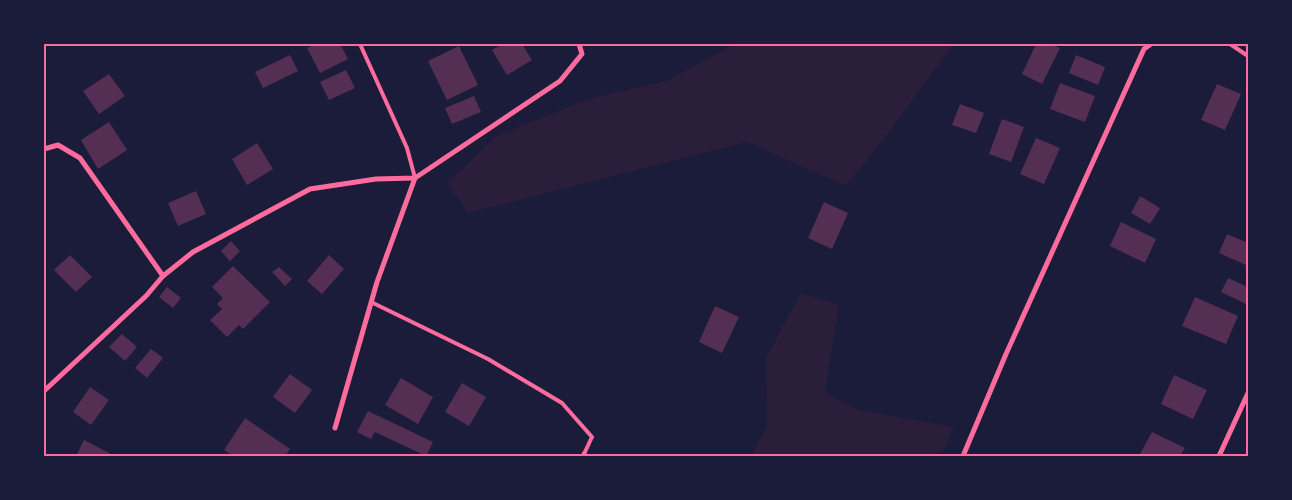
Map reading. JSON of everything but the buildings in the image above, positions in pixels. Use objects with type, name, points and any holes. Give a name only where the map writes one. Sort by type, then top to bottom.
[{"type":"street","points":[[44,391],[146,296],[163,276],[193,252],[310,189],[376,179],[415,178],[560,81],[582,54],[578,44]]},
{"type":"street","points":[[963,456],[1006,354],[1144,49],[1151,44]]},
{"type":"street","points":[[44,149],[58,145],[80,158],[163,276]]},
{"type":"street","points":[[335,428],[371,302],[415,178]]},
{"type":"street","points":[[1220,456],[1248,393]]},
{"type":"lane","points":[[360,44],[408,148],[415,178]]},
{"type":"lane","points":[[1230,44],[1248,56]]},
{"type":"lane","points":[[371,302],[488,359],[562,403],[592,437],[584,455]]},
{"type":"shaded area","points":[[735,44],[953,44],[892,128],[846,186],[747,142],[468,213],[448,183],[496,136],[588,99],[666,81]]},
{"type":"shaded area","points":[[801,293],[839,305],[825,392],[858,410],[954,427],[943,452],[923,456],[751,456],[767,426],[766,358]]}]
